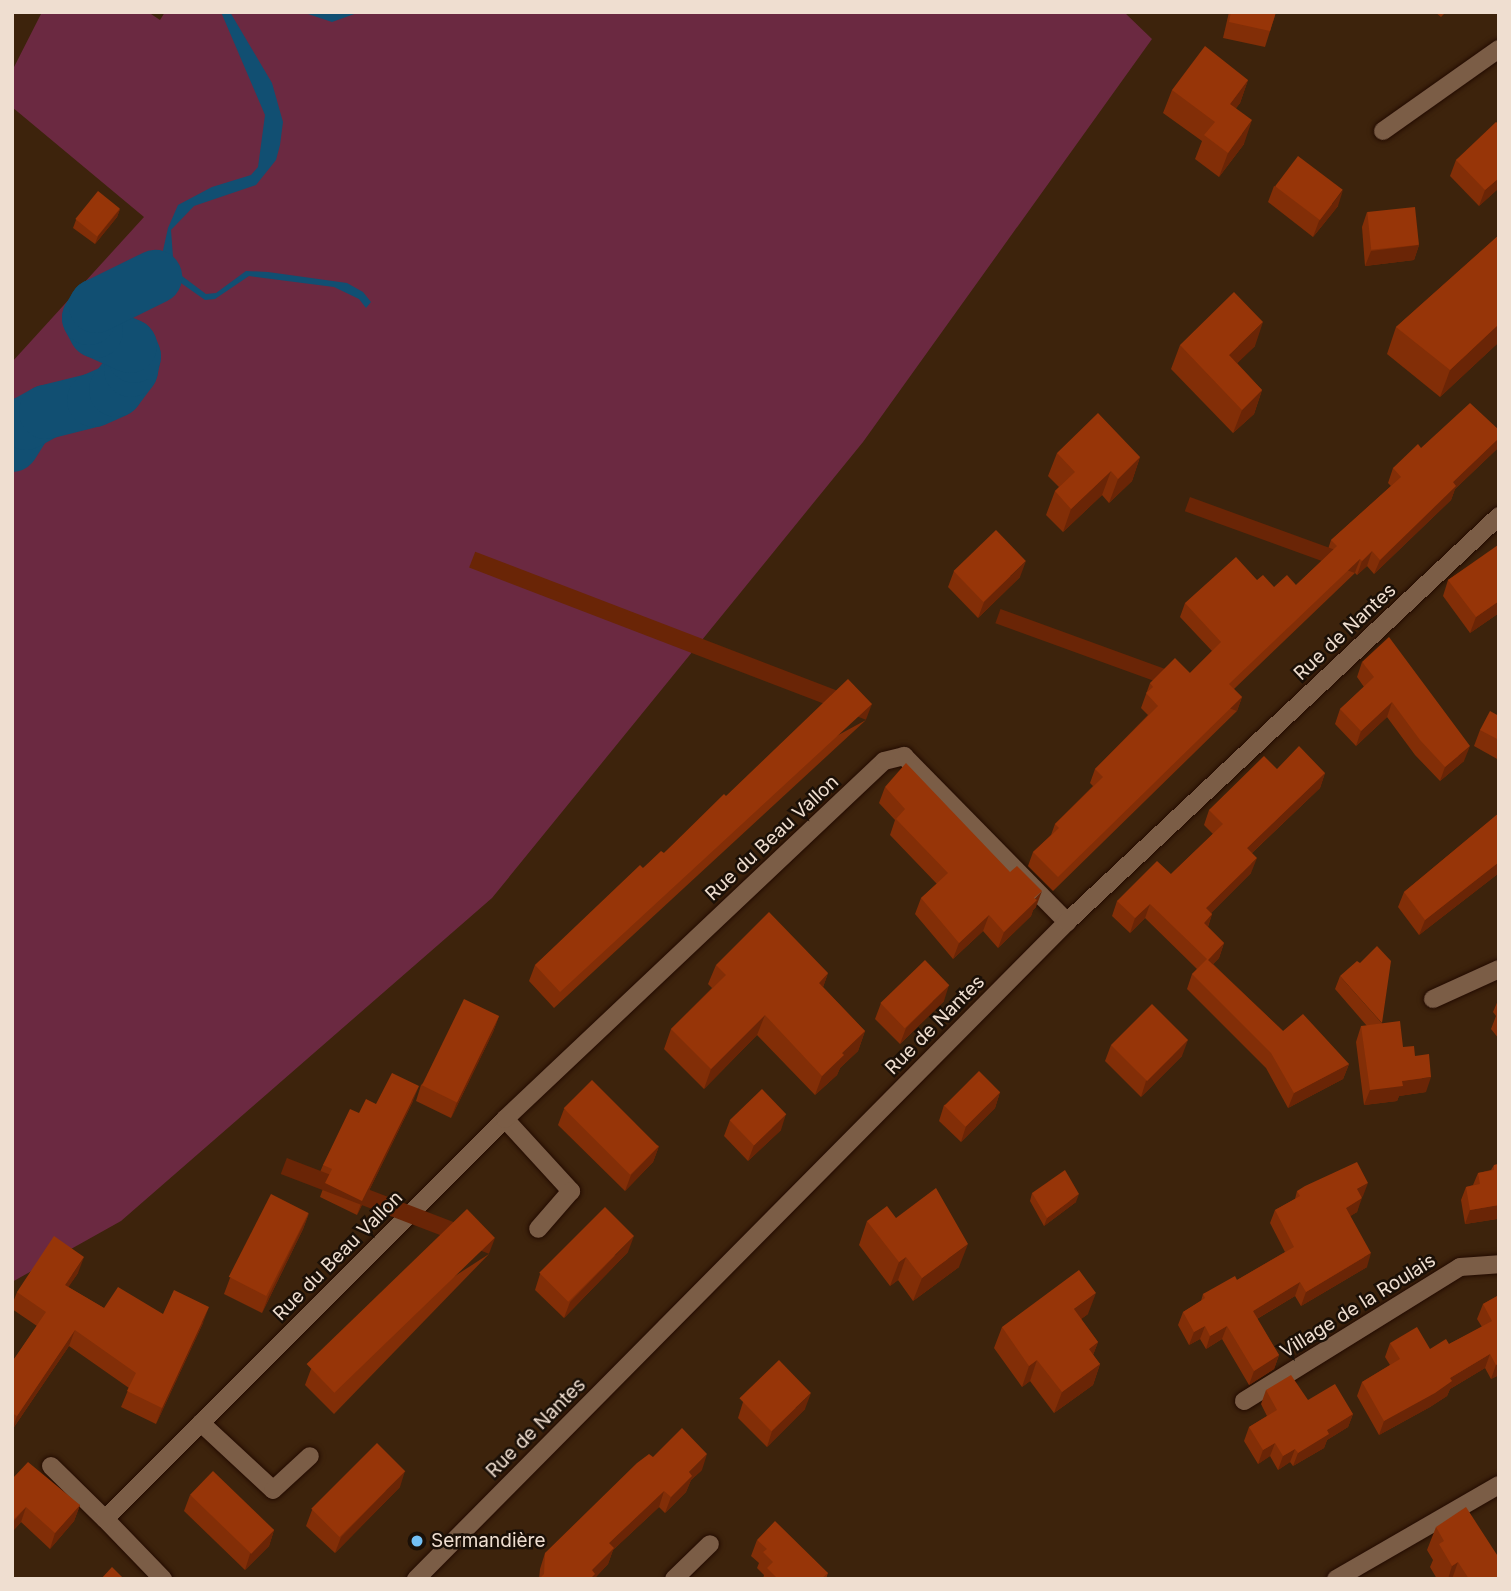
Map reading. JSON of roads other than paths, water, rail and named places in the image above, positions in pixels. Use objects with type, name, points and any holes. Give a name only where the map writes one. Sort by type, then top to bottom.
[{"type":"street","points":[[1384,131],[1499,49]]},
{"type":"street","name":"Rue de Nantes","points":[[416,1579],[1067,922],[1499,516]]},
{"type":"street","name":"Rue du Beau Vallon","points":[[105,1518],[505,1119],[884,761],[905,755],[1067,922]]},
{"type":"street","points":[[1433,999],[1499,969]]},
{"type":"street","points":[[505,1119],[571,1191],[538,1229]]},
{"type":"street","name":"Village de la Roulais","points":[[1244,1401],[1460,1267],[1499,1264]]},
{"type":"street","points":[[201,1423],[273,1490],[310,1457]]},
{"type":"street","points":[[51,1466],[163,1579]]},
{"type":"street","points":[[1336,1579],[1499,1485]]},
{"type":"street","points":[[674,1579],[710,1544]]},
{"type":"water","points":[[221,12],[230,12],[272,83],[283,122],[280,145],[276,160],[256,185],[194,206],[171,230],[174,270],[206,294],[216,293],[246,271],[268,272],[347,283],[363,292],[371,302],[366,308],[359,299],[334,287],[249,276],[215,299],[205,300],[171,276],[91,314],[95,325],[126,330],[141,345],[139,375],[92,413],[22,428],[12,451],[12,431],[17,423],[38,411],[91,400],[121,376],[125,366],[123,341],[98,333],[85,333],[80,308],[151,277],[160,264],[168,228],[178,205],[212,187],[251,175],[258,167],[265,115]]},
{"type":"water","points":[[302,12],[360,12],[332,22]]},
{"type":"waterway","points":[[12,445],[26,423],[46,412],[94,400],[116,390],[131,370],[134,356],[130,346],[96,331],[89,318],[96,306],[155,277]]},
{"type":"place","name":"Sermandière","points":[[417,1541]]}]
